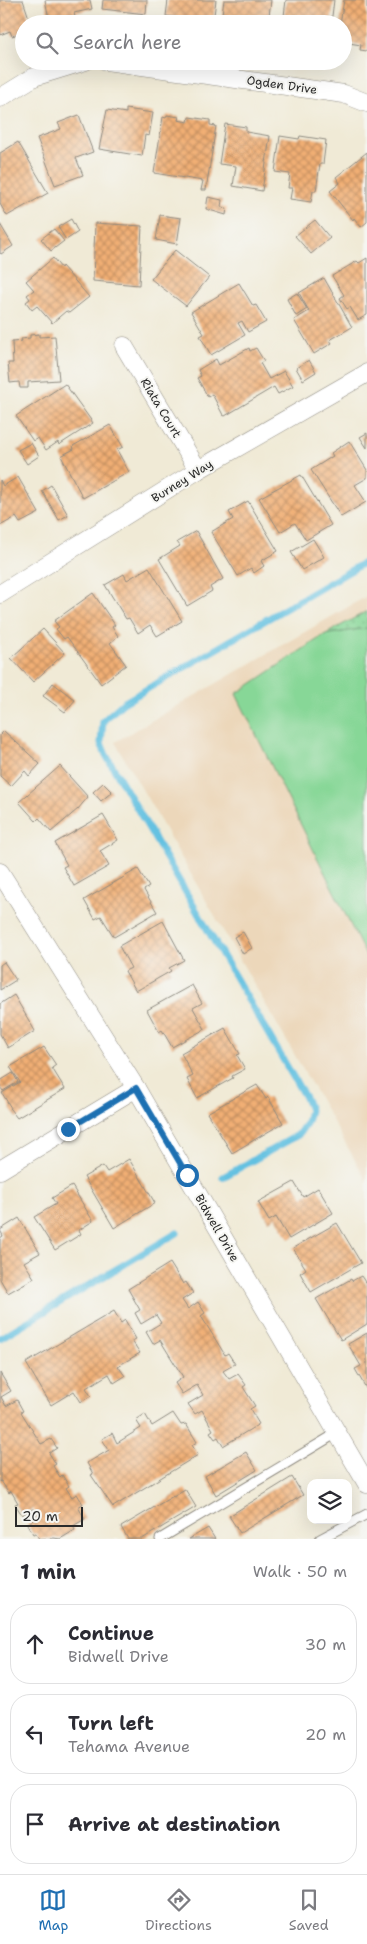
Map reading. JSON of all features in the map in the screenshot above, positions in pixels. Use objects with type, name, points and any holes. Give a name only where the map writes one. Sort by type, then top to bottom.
[{"type":"street","points":[[0,98],[34,77],[57,70]]},
{"type":"street","name":"Ogden Drive","points":[[171,70],[344,94],[367,103]]},
{"type":"street","name":"Riata Court","points":[[124,346],[198,470]]},
{"type":"street","name":"Burney Way","points":[[0,594],[198,470],[367,373]]},
{"type":"street","name":"Bidwell Drive","points":[[0,872],[136,1088],[367,1484]]},
{"type":"street","points":[[0,1170],[136,1088]]},
{"type":"lane","points":[[160,1539],[338,1433]]},
{"type":"lane","points":[[320,1539],[367,1514]]},
{"type":"shaded area","points":[[367,596],[367,1181],[115,742]]},
{"type":"green space","points":[[367,611],[367,628],[324,635]]},
{"type":"green space","points":[[367,628],[367,958],[236,694],[324,635]]},
{"type":"building","points":[[0,0],[23,0],[28,15],[15,15],[15,35],[12,36],[10,31],[0,35]]},
{"type":"building","points":[[45,0],[90,0],[92,9],[74,13],[74,15],[48,15]]},
{"type":"building","points":[[103,0],[147,0],[146,14],[102,9]]},
{"type":"building","points":[[168,0],[216,0],[214,15],[166,15]]},
{"type":"building","points":[[224,0],[271,0],[269,15],[222,15]]},
{"type":"building","points":[[286,0],[334,0],[332,15],[284,15]]},
{"type":"building","points":[[344,0],[367,0],[367,51],[360,50],[361,45],[352,44],[352,15],[342,15]]},
{"type":"building","points":[[126,109],[153,113],[149,136],[145,135],[142,156],[99,149],[107,110],[126,113]]},
{"type":"building","points":[[79,115],[93,152],[76,158],[83,175],[55,185],[37,138],[61,129],[58,123]]},
{"type":"building","points":[[167,115],[179,117],[178,120],[188,122],[189,117],[210,120],[210,125],[216,126],[206,190],[201,190],[203,181],[154,173],[163,117],[166,118]]},
{"type":"building","points":[[225,124],[246,127],[246,132],[270,136],[262,191],[233,186],[236,166],[219,164]]},
{"type":"building","points":[[280,136],[299,139],[300,136],[326,140],[323,164],[320,164],[316,191],[313,191],[311,202],[290,199],[292,188],[288,188],[290,174],[275,172]]},
{"type":"building","points":[[18,142],[48,193],[7,216],[0,204],[0,153]]},
{"type":"building","points":[[367,152],[367,222],[361,227],[330,191],[340,183],[336,177]]},
{"type":"building","points":[[208,197],[222,200],[221,207],[227,208],[226,215],[206,209]]},
{"type":"building","points":[[160,215],[181,218],[177,244],[156,240]]},
{"type":"building","points":[[71,219],[78,232],[66,240],[58,227]]},
{"type":"building","points":[[315,220],[330,238],[311,254],[295,236]]},
{"type":"building","points":[[95,223],[142,226],[139,285],[93,281]]},
{"type":"building","points":[[0,224],[13,246],[1,254],[0,253]]},
{"type":"building","points":[[54,229],[64,241],[51,251],[41,239]]},
{"type":"building","points":[[175,250],[209,277],[186,306],[151,279]]},
{"type":"building","points":[[53,258],[89,297],[69,313],[66,311],[52,323],[37,306],[32,310],[26,302],[30,299],[27,295],[34,290],[26,281]]},
{"type":"building","points":[[367,258],[367,315],[358,320],[350,307],[347,309],[340,298],[344,295],[332,276],[357,261],[359,263]]},
{"type":"building","points":[[324,278],[352,327],[330,340],[332,343],[314,354],[294,320],[309,311],[299,293]]},
{"type":"building","points":[[239,283],[253,306],[256,305],[266,322],[248,332],[242,321],[238,323],[245,335],[211,355],[200,336],[204,334],[191,312]]},
{"type":"building","points":[[297,293],[307,309],[296,316],[287,299]]},
{"type":"building","points":[[39,334],[39,337],[55,336],[59,380],[28,382],[28,388],[20,388],[19,382],[10,383],[8,363],[13,363],[12,342],[22,341],[21,339],[30,338],[30,335]]},
{"type":"building","points":[[249,348],[250,351],[256,348],[264,361],[260,363],[269,379],[284,371],[293,386],[278,394],[274,387],[225,416],[212,394],[208,397],[197,378],[201,376],[198,370],[216,359],[219,365]]},
{"type":"building","points":[[309,360],[316,372],[303,380],[296,368]]},
{"type":"building","points":[[65,384],[93,423],[59,445],[58,442],[46,450],[38,438],[33,441],[16,416]]},
{"type":"building","points":[[110,425],[123,447],[117,450],[129,472],[83,498],[61,456],[74,449],[73,446]]},
{"type":"building","points":[[367,433],[367,448],[360,437]]},
{"type":"building","points":[[349,441],[367,470],[367,478],[355,485],[366,502],[341,517],[311,470],[333,456],[331,453]]},
{"type":"building","points":[[31,443],[39,456],[27,464],[18,450]]},
{"type":"building","points":[[301,475],[331,525],[306,540],[295,523],[280,532],[259,498]]},
{"type":"building","points":[[18,477],[39,513],[20,523],[16,517],[0,526],[0,480],[3,486]]},
{"type":"building","points":[[51,485],[68,515],[59,520],[42,491]]},
{"type":"building","points":[[248,501],[278,551],[261,561],[264,566],[254,573],[251,568],[238,576],[211,532],[233,519],[229,512]]},
{"type":"building","points":[[196,531],[223,579],[210,587],[212,591],[187,606],[159,559],[180,546],[177,542]]},
{"type":"building","points":[[313,539],[324,557],[302,570],[291,552]]},
{"type":"building","points":[[149,567],[182,621],[157,636],[150,625],[138,633],[129,618],[126,619],[105,585],[124,574],[127,580]]},
{"type":"building","points":[[93,593],[115,625],[112,627],[118,636],[110,643],[126,665],[101,684],[67,637],[64,639],[56,629],[59,627],[54,621]]},
{"type":"building","points":[[43,629],[65,653],[33,682],[11,658]]},
{"type":"building","points":[[53,683],[75,700],[65,712],[43,696]]},
{"type":"building","points":[[4,731],[40,764],[29,776],[25,771],[11,786],[0,776],[0,735]]},
{"type":"building","points":[[60,766],[88,797],[78,809],[51,832],[39,818],[36,821],[19,802]]},
{"type":"building","points":[[103,783],[112,792],[101,801],[93,792]]},
{"type":"building","points":[[103,815],[118,840],[100,851],[109,866],[74,886],[63,867],[67,865],[55,843]]},
{"type":"building","points":[[138,869],[149,887],[144,890],[157,912],[114,937],[101,916],[95,919],[84,900]]},
{"type":"building","points":[[163,921],[184,960],[169,968],[171,971],[136,991],[125,971],[131,968],[119,946]]},
{"type":"building","points":[[243,932],[252,948],[243,954],[234,937]]},
{"type":"building","points":[[4,962],[16,980],[0,990],[0,965]]},
{"type":"building","points":[[192,985],[202,1003],[193,1008],[205,1029],[172,1047],[162,1030],[159,1032],[147,1010]]},
{"type":"building","points":[[14,995],[35,1031],[8,1048],[0,1034],[0,1004]]},
{"type":"building","points":[[225,1028],[240,1054],[237,1055],[245,1069],[197,1098],[187,1079],[193,1076],[181,1053]]},
{"type":"building","points":[[44,1047],[56,1065],[52,1068],[65,1089],[17,1118],[2,1093],[20,1082],[10,1067]]},
{"type":"building","points":[[13,1073],[18,1082],[3,1091],[0,1087],[0,1081]]},
{"type":"building","points":[[257,1085],[266,1099],[268,1097],[283,1123],[232,1153],[207,1113]]},
{"type":"building","points":[[129,1159],[155,1203],[114,1228],[84,1177],[103,1166],[107,1172]]},
{"type":"building","points":[[294,1182],[303,1197],[318,1188],[333,1213],[289,1239],[276,1217],[269,1221],[258,1202]]},
{"type":"building","points":[[72,1186],[93,1221],[79,1230],[81,1234],[55,1250],[34,1217],[56,1204],[52,1198]]},
{"type":"building","points":[[19,1218],[40,1253],[24,1262],[34,1278],[8,1293],[0,1279],[0,1238],[3,1236],[0,1230]]},
{"type":"building","points":[[337,1223],[361,1263],[311,1292],[300,1273],[306,1269],[293,1248]]},
{"type":"building","points":[[170,1263],[183,1284],[186,1282],[193,1293],[182,1300],[188,1309],[198,1302],[205,1313],[201,1316],[225,1355],[228,1353],[235,1364],[223,1371],[229,1379],[238,1374],[246,1385],[243,1387],[255,1406],[250,1409],[259,1424],[223,1446],[218,1437],[215,1439],[210,1432],[213,1430],[202,1410],[195,1414],[188,1404],[203,1395],[197,1385],[182,1394],[175,1383],[183,1377],[160,1340],[153,1344],[146,1332],[161,1323],[156,1315],[141,1324],[135,1313],[140,1310],[128,1289]]},
{"type":"building","points":[[361,1276],[367,1285],[367,1324],[341,1340],[316,1299],[351,1279],[352,1281]]},
{"type":"building","points":[[114,1311],[121,1323],[125,1320],[136,1339],[132,1341],[140,1353],[118,1366],[125,1376],[114,1383],[109,1374],[86,1388],[91,1396],[81,1402],[74,1391],[51,1405],[26,1363]]},
{"type":"building","points":[[367,1333],[367,1390],[355,1369],[361,1366],[348,1344]]},
{"type":"building","points":[[0,1373],[11,1391],[1,1397],[6,1406],[17,1400],[23,1411],[21,1412],[41,1444],[51,1439],[57,1448],[49,1453],[56,1464],[53,1466],[69,1486],[66,1488],[72,1497],[77,1494],[83,1504],[78,1507],[85,1519],[73,1526],[75,1530],[60,1539],[39,1539],[36,1533],[33,1534],[27,1524],[38,1517],[33,1509],[22,1515],[15,1504],[18,1503],[11,1491],[9,1493],[0,1482]]},
{"type":"building","points":[[173,1413],[181,1425],[186,1424],[197,1442],[192,1445],[198,1455],[113,1507],[91,1475],[93,1474],[87,1463],[109,1450],[102,1439],[112,1433],[117,1443],[141,1428],[136,1420],[145,1414],[152,1426]]},
{"type":"building","points":[[246,1452],[257,1470],[216,1495],[205,1476]]},
{"type":"building","points":[[292,1477],[303,1495],[240,1533],[229,1516]]},
{"type":"building","points":[[185,1489],[196,1507],[142,1539],[128,1539],[121,1527]]},
{"type":"building","points":[[208,1528],[215,1539],[189,1539]]},
{"type":"waterway","points":[[223,1177],[298,1135],[307,1122],[310,1110],[306,1099],[106,755],[101,743],[103,721],[123,703],[367,561]]},
{"type":"waterway","points":[[0,1338],[177,1233]]},
{"type":"route","points":[[68,1129],[136,1088],[187,1175]]}]
